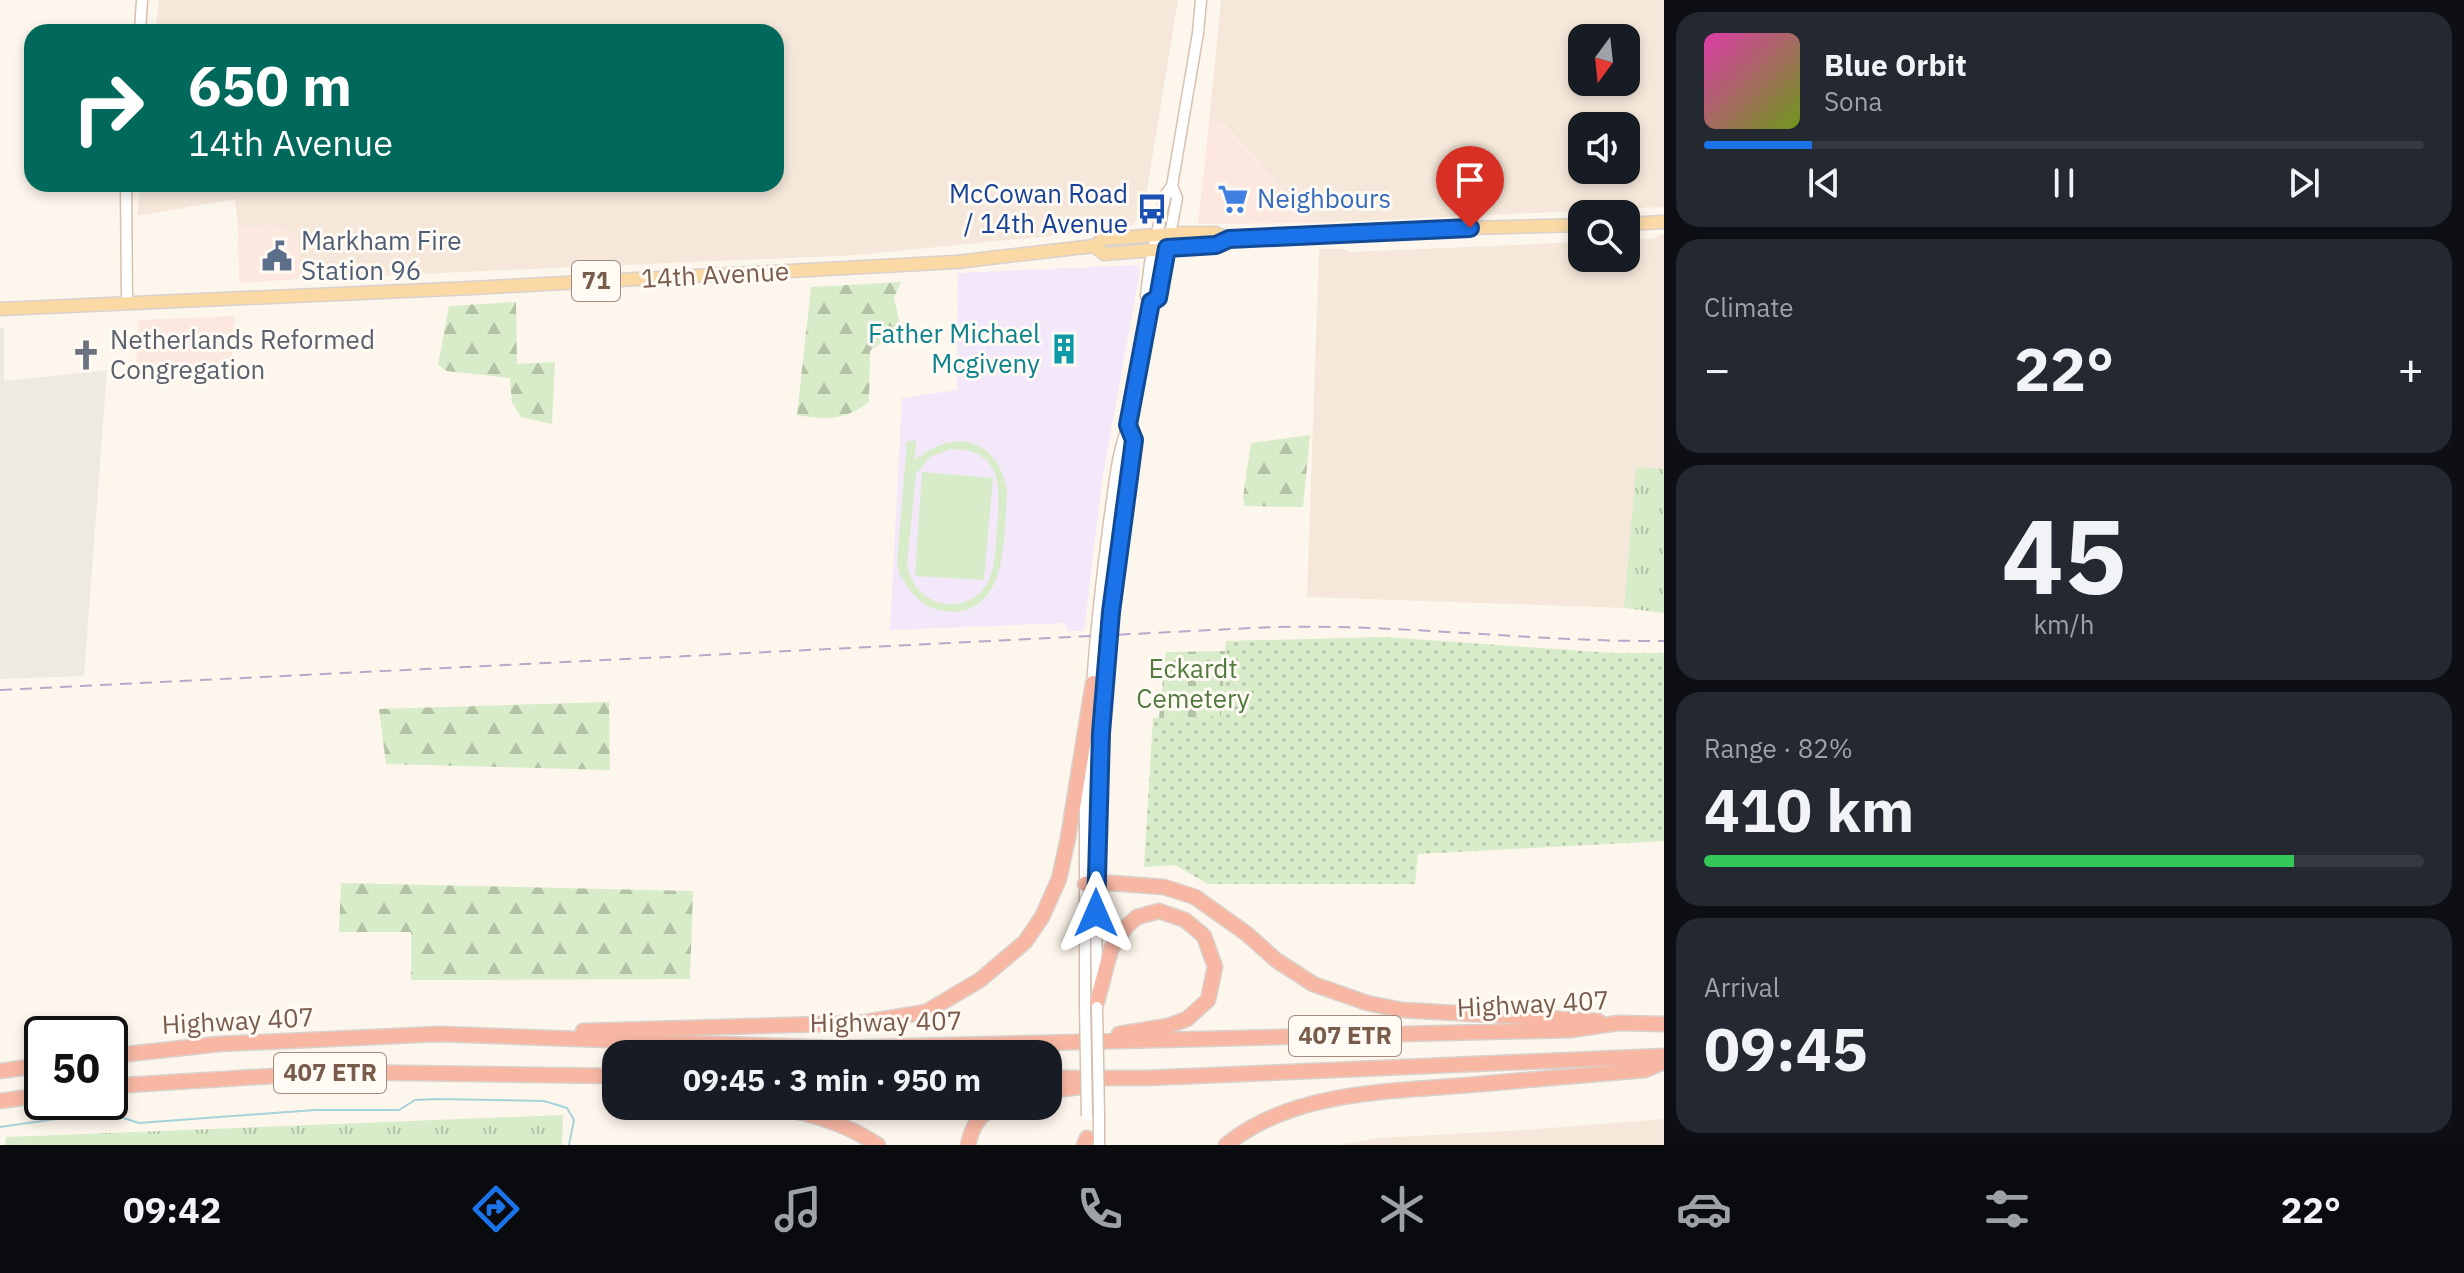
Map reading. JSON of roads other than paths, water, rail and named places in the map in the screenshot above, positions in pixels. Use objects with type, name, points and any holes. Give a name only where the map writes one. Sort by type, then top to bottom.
[{"type":"highway","points":[[439,1034],[861,1023],[926,1012],[980,980],[1025,942],[1042,917],[1059,879],[1065,855],[1093,683]]},
{"type":"highway","points":[[1090,883],[1164,887],[1195,897],[1247,934],[1276,960],[1313,984],[1367,1003],[1402,1010],[1618,1023]]},
{"type":"highway","points":[[1071,1042],[1168,1026],[1187,1019],[1208,1000],[1215,967],[1204,936],[1185,920],[1159,911],[1137,917],[1111,949],[1093,1005]]},
{"type":"highway","name":"Highway 407","points":[[128,1054],[219,1044],[439,1034],[835,1048],[1570,1030],[1618,1023],[1664,1024]]},
{"type":"highway","name":"407 ETR","points":[[1062,1078],[1129,1078],[1664,1056]]},
{"type":"highway","points":[[1226,1145],[1247,1128],[1303,1105],[1376,1093],[1645,1070],[1664,1062]]},
{"type":"highway","points":[[0,1071],[24,1068]]},
{"type":"highway","name":"407 ETR","points":[[128,1085],[338,1072],[602,1076]]},
{"type":"highway","points":[[550,1075],[602,1082]]},
{"type":"highway","points":[[1062,1089],[1129,1078]]},
{"type":"highway","points":[[0,1101],[24,1098]]},
{"type":"highway","points":[[830,1120],[855,1130],[878,1145]]},
{"type":"highway","points":[[968,1145],[978,1120]]},
{"type":"main road","points":[[140,24],[142,0]]},
{"type":"main road","points":[[1090,1143],[1099,1114],[1085,805],[1096,623],[1116,471],[1128,425],[1151,302],[1158,298],[1160,249],[1177,198],[1172,186],[1201,0]]},
{"type":"main road","points":[[126,192],[127,302]]},
{"type":"main road","points":[[1640,223],[1664,222]]},
{"type":"main road","name":"14th Avenue","points":[[1094,246],[1104,254],[1216,245],[1229,239],[1568,225]]},
{"type":"main road","name":"14th Avenue","points":[[0,309],[236,300],[956,262],[1094,246],[1104,239],[1164,234],[1215,233],[1229,239]]},
{"type":"main road","points":[[1090,883],[1111,612],[1134,440],[1128,425]]},
{"type":"main road","points":[[1090,1143],[1087,1116],[1093,1005]]},
{"type":"waterway","points":[[0,1127],[105,1112],[139,1123],[315,1110],[399,1110],[415,1100],[544,1101],[567,1108],[574,1120],[569,1145]]},
{"type":"railway","points":[[0,690],[1273,627],[1371,628],[1664,641]]},
{"type":"place","name":"Neighbours","points":[[1233,199]]},
{"type":"place","name":"McCowan Road / 14th Avenue","points":[[1152,209]]},
{"type":"place","name":"Markham Fire Station 96","points":[[277,256]]},
{"type":"place","name":"Father Michael Mcgiveny","points":[[1064,349]]},
{"type":"place","name":"Netherlands Reformed Congregation","points":[[86,355]]},
{"type":"park label","name":"Eckardt Cemetery","points":[[1193,684]]}]
